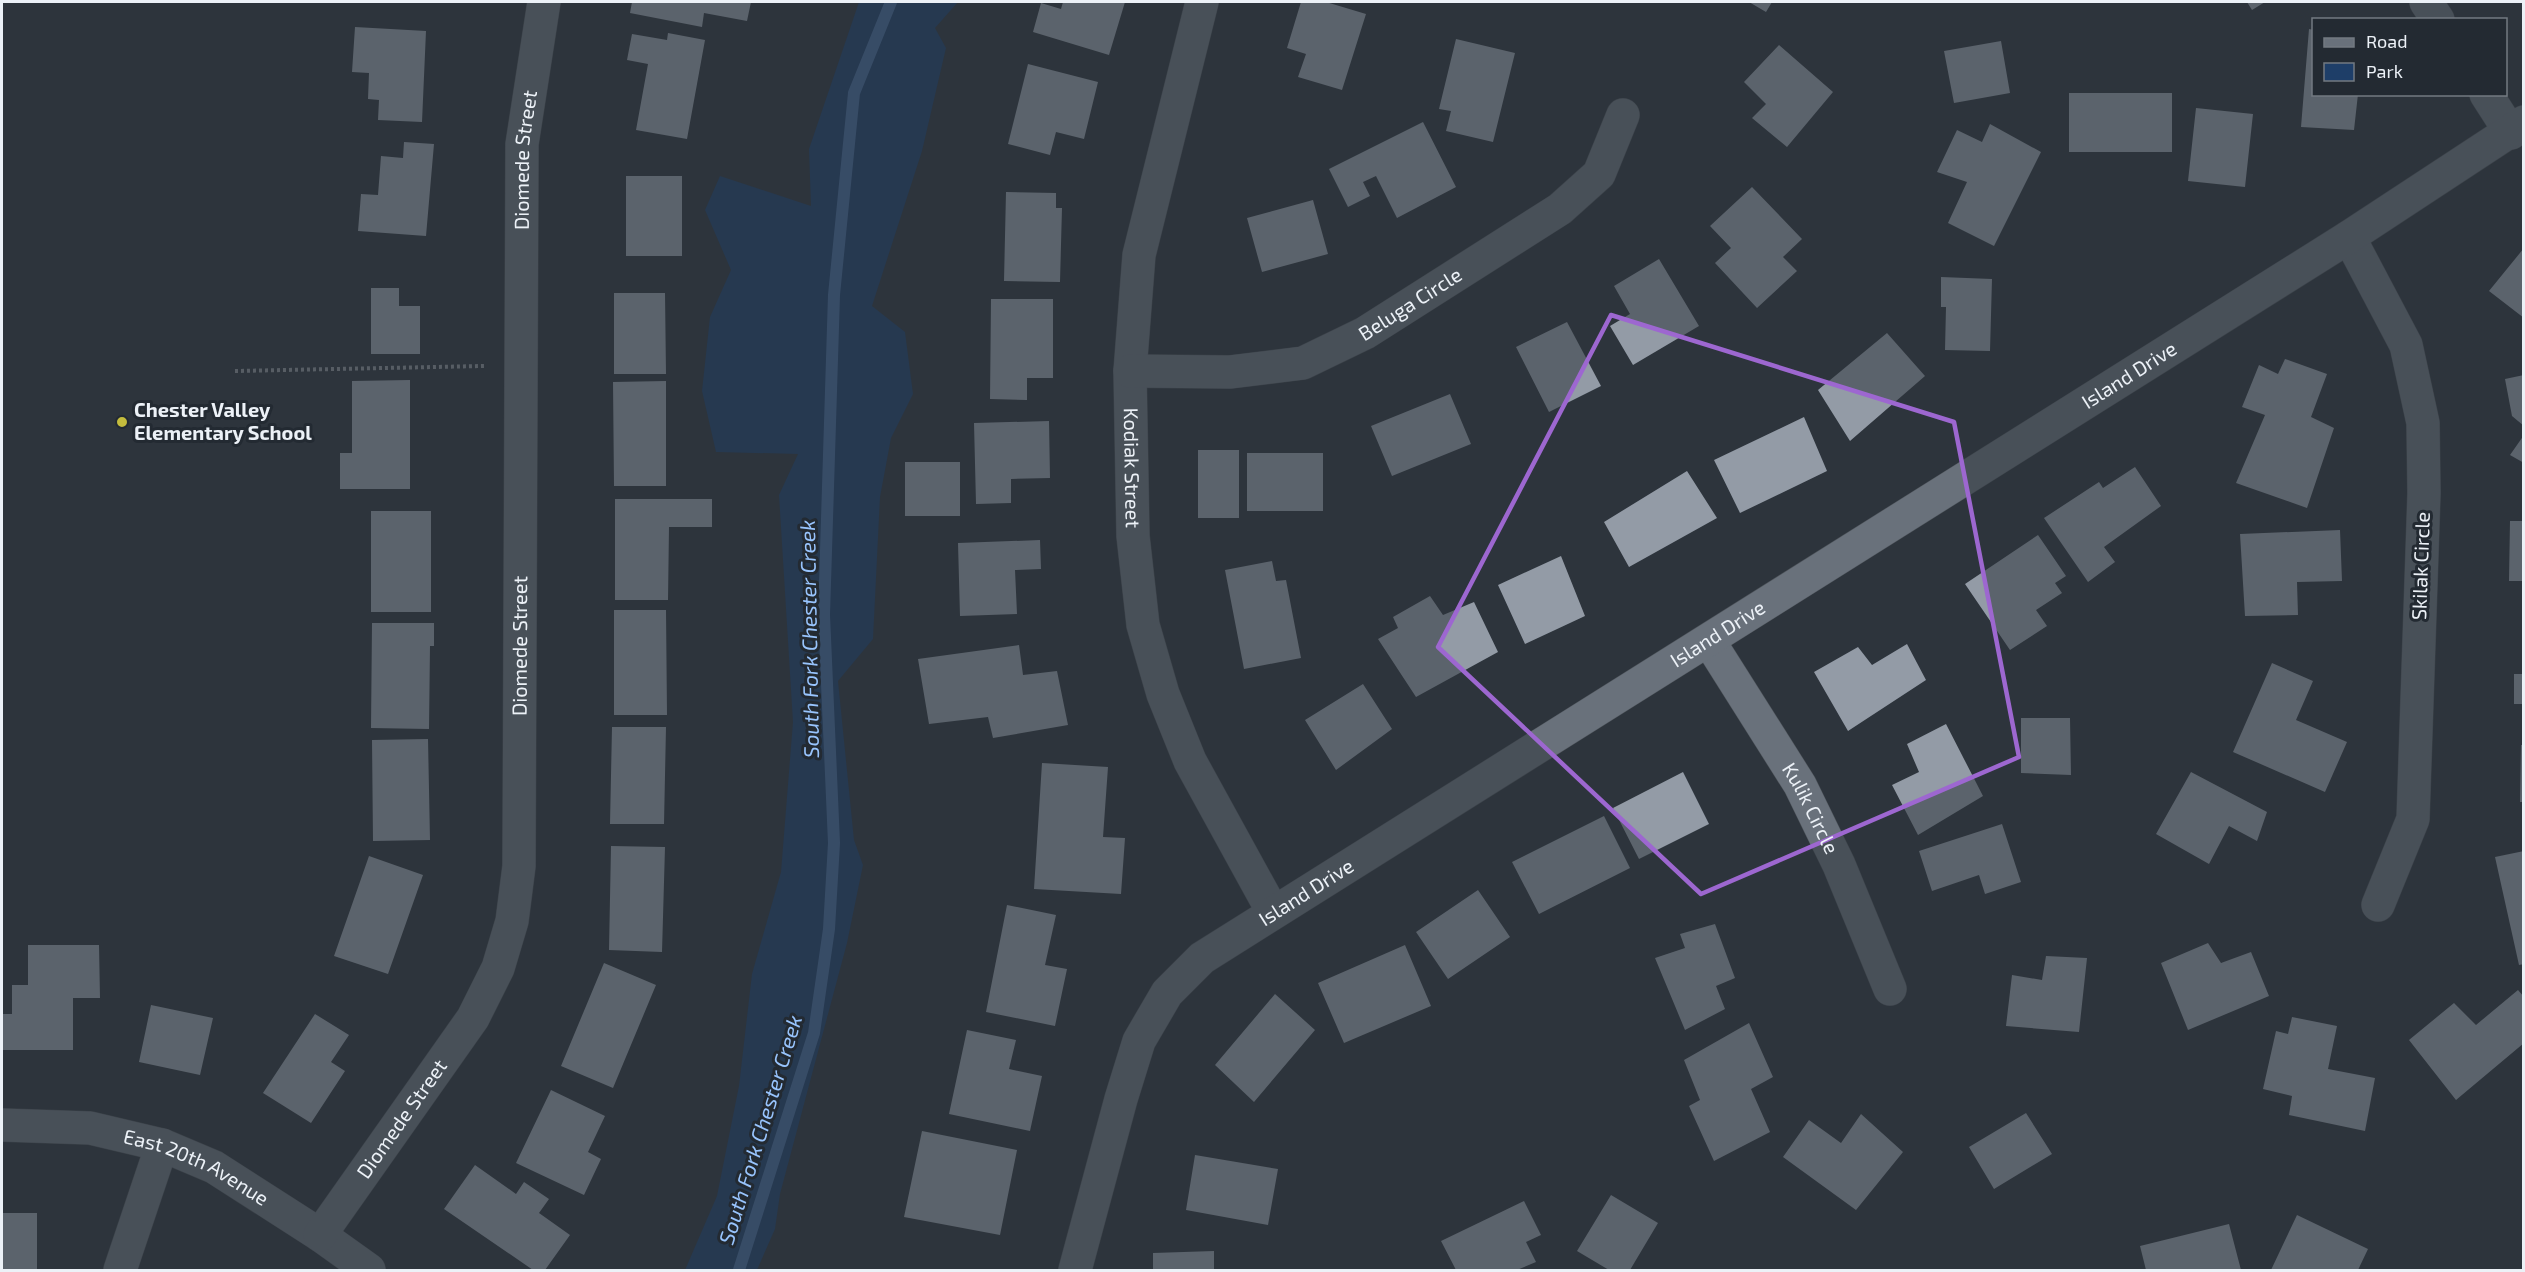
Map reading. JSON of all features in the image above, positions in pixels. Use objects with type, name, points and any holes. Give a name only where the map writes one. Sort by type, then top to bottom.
[{"type":"street","name":"Diomede Street","points":[[320,1235],[473,1018],[498,968],[512,921],[519,866],[522,144],[544,2]]},
{"type":"street","name":"Kodiak Street","points":[[1202,2],[1139,255],[1130,370],[1133,536],[1143,625],[1164,694],[1190,761],[1273,912]]},
{"type":"street","points":[[2426,2],[2437,18]]},
{"type":"street","points":[[2488,96],[2517,127]]},
{"type":"street","name":"Beluga Circle","points":[[1130,370],[1230,372],[1303,363],[1365,333],[1560,209],[1599,174],[1623,115]]},
{"type":"street","name":"Island Drive","points":[[1075,1270],[1139,1041],[1167,993],[1202,958],[2349,237],[2517,127]]},
{"type":"street","name":"Skilak Circle","points":[[2349,237],[2406,345],[2422,423],[2424,493],[2413,819],[2378,905]]},
{"type":"street","name":"Kulik Circle","points":[[1709,641],[1800,785],[1839,865],[1890,989]]},
{"type":"street","name":"East 20th Avenue","points":[[2,1125],[90,1128],[162,1145],[214,1167],[320,1235],[369,1270]]},
{"type":"street","points":[[120,1270],[162,1145]]},
{"type":"path","points":[[235,371],[521,365]]},
{"type":"highlighted area","points":[[1611,315],[1954,422],[2019,757],[1701,894],[1438,647]]},
{"type":"green space","points":[[859,2],[958,2],[935,28],[946,48],[922,151],[872,306],[905,332],[913,394],[891,438],[880,497],[873,639],[838,681],[854,840],[863,865],[847,943],[780,1194],[775,1229],[757,1270],[685,1270],[717,1196],[739,1086],[752,974],[781,872],[793,722],[779,495],[798,454],[716,452],[702,391],[710,317],[731,270],[705,210],[720,176],[811,206],[809,149]]},
{"type":"building","points":[[632,2],[751,2],[747,21],[704,13],[702,27],[630,13]]},
{"type":"building","points":[[1063,2],[1125,2],[1109,55],[1033,32],[1041,3],[1061,9]]},
{"type":"building","points":[[1301,2],[1326,2],[1366,14],[1342,90],[1298,77],[1306,54],[1287,48]]},
{"type":"building","points":[[1749,2],[1772,2],[1766,12]]},
{"type":"building","points":[[2247,2],[2265,2],[2252,10]]},
{"type":"building","points":[[355,27],[426,31],[422,122],[378,120],[379,100],[368,99],[369,73],[352,72]]},
{"type":"building","points":[[2309,29],[2312,30],[2312,96],[2358,96],[2354,130],[2301,127]]},
{"type":"building","points":[[668,33],[705,40],[687,139],[636,130],[648,64],[627,60],[632,34],[667,40]]},
{"type":"building","points":[[1456,39],[1515,53],[1493,142],[1446,131],[1451,111],[1439,109]]},
{"type":"building","points":[[2001,41],[2010,93],[1954,103],[1944,51]]},
{"type":"building","points":[[1779,45],[1833,92],[1787,147],[1752,118],[1766,104],[1744,82]]},
{"type":"building","points":[[1028,64],[1098,82],[1084,139],[1056,132],[1050,155],[1008,144]]},
{"type":"building","points":[[2069,93],[2172,93],[2172,152],[2069,152]]},
{"type":"building","points":[[2196,108],[2253,114],[2245,187],[2188,181]]},
{"type":"building","points":[[1423,122],[1456,187],[1397,218],[1376,176],[1363,182],[1370,196],[1348,207],[1329,169]]},
{"type":"building","points":[[1990,124],[2041,152],[1994,246],[1948,223],[1967,182],[1937,172],[1957,130],[1982,142]]},
{"type":"building","points":[[404,142],[434,144],[426,236],[358,231],[361,194],[378,195],[381,156],[403,158]]},
{"type":"building","points":[[626,176],[682,176],[682,256],[626,256]]},
{"type":"building","points":[[1752,187],[1802,239],[1783,257],[1797,271],[1757,308],[1715,263],[1731,248],[1710,226]]},
{"type":"building","points":[[1006,192],[1056,193],[1056,208],[1062,208],[1060,282],[1004,281]]},
{"type":"building","points":[[1313,200],[1328,254],[1262,272],[1247,218]]},
{"type":"building","points":[[2524,248],[2524,318],[2489,291]]},
{"type":"building","points":[[1659,259],[1699,326],[1633,365],[1610,326],[1630,314],[1614,286]]},
{"type":"building","points":[[1941,277],[1992,279],[1990,351],[1945,350],[1946,307],[1941,307]]},
{"type":"building","points":[[371,288],[399,288],[399,306],[420,306],[420,354],[371,354]]},
{"type":"building","points":[[614,293],[665,293],[666,374],[614,374]]},
{"type":"building","points":[[991,299],[1053,299],[1053,378],[1027,378],[1027,400],[990,399]]},
{"type":"building","points":[[1567,322],[1601,386],[1549,412],[1516,347]]},
{"type":"building","points":[[1887,333],[1925,376],[1850,441],[1818,390]]},
{"type":"building","points":[[2285,359],[2327,374],[2311,417],[2334,428],[2307,508],[2236,483],[2265,415],[2242,407],[2259,365],[2278,374]]},
{"type":"building","points":[[2524,375],[2524,426],[2512,416],[2505,379]]},
{"type":"building","points":[[410,380],[410,489],[340,489],[340,453],[352,453],[352,381]]},
{"type":"building","points":[[666,381],[666,486],[614,486],[613,382]]},
{"type":"building","points":[[1450,394],[1471,444],[1392,476],[1371,426]]},
{"type":"building","points":[[1804,417],[1827,471],[1740,513],[1714,460]]},
{"type":"building","points":[[1049,421],[1050,478],[1011,479],[1011,503],[976,504],[974,423]]},
{"type":"building","points":[[2524,435],[2524,463],[2510,455]]},
{"type":"building","points":[[1198,450],[1239,450],[1239,518],[1198,518]]},
{"type":"building","points":[[1247,453],[1323,453],[1323,511],[1247,511]]},
{"type":"building","points":[[905,462],[960,462],[960,516],[905,516]]},
{"type":"building","points":[[2135,467],[2161,506],[2104,547],[2115,562],[2088,582],[2044,518],[2099,482],[2103,488]]},
{"type":"building","points":[[1687,471],[1717,518],[1629,567],[1604,522]]},
{"type":"building","points":[[615,499],[712,499],[712,527],[669,527],[668,600],[615,600]]},
{"type":"building","points":[[371,511],[431,511],[431,612],[371,612]]},
{"type":"building","points":[[2510,521],[2524,521],[2524,581],[2509,581]]},
{"type":"building","points":[[2340,530],[2342,581],[2297,582],[2298,615],[2245,616],[2240,534]]},
{"type":"building","points":[[2038,535],[2066,576],[2055,583],[2062,593],[2036,610],[2047,626],[2010,650],[1965,584]]},
{"type":"building","points":[[1040,540],[1041,569],[1015,570],[1017,614],[960,616],[958,543]]},
{"type":"building","points":[[1561,556],[1585,616],[1525,644],[1498,585]]},
{"type":"building","points":[[1272,561],[1276,581],[1286,580],[1301,658],[1244,669],[1225,570]]},
{"type":"building","points":[[1430,596],[1443,615],[1474,602],[1498,652],[1416,697],[1378,639],[1398,628],[1393,617]]},
{"type":"building","points":[[614,610],[666,610],[667,715],[614,715]]},
{"type":"building","points":[[372,623],[434,623],[434,646],[430,646],[429,729],[371,728]]},
{"type":"building","points":[[1907,644],[1926,680],[1848,731],[1814,672],[1858,647],[1872,665]]},
{"type":"building","points":[[1019,645],[1023,675],[1057,671],[1068,725],[993,738],[988,717],[929,724],[918,659]]},
{"type":"building","points":[[2272,663],[2313,681],[2296,720],[2347,742],[2325,792],[2233,752]]},
{"type":"building","points":[[2514,674],[2524,674],[2524,704],[2514,704]]},
{"type":"building","points":[[1363,684],[1392,729],[1336,770],[1305,720]]},
{"type":"building","points":[[2021,718],[2070,718],[2071,775],[2021,773]]},
{"type":"building","points":[[1946,724],[1983,796],[1918,835],[1892,785],[1919,772],[1907,744]]},
{"type":"building","points":[[612,727],[666,727],[664,824],[610,824]]},
{"type":"building","points":[[428,739],[430,840],[373,841],[372,740]]},
{"type":"building","points":[[2521,745],[2524,745],[2524,802],[2520,802]]},
{"type":"building","points":[[1042,763],[1108,767],[1103,837],[1125,838],[1121,894],[1034,889]]},
{"type":"building","points":[[1683,772],[1709,824],[1639,859],[1613,808]]},
{"type":"building","points":[[2191,772],[2267,812],[2257,841],[2229,826],[2209,864],[2156,834]]},
{"type":"building","points":[[1604,816],[1630,868],[1539,914],[1512,862]]},
{"type":"building","points":[[2002,824],[2021,882],[1985,894],[1979,875],[1932,891],[1919,851]]},
{"type":"building","points":[[611,846],[665,847],[662,952],[609,950]]},
{"type":"building","points":[[2524,851],[2524,964],[2519,965],[2495,857]]},
{"type":"building","points":[[369,856],[423,875],[388,974],[334,956]]},
{"type":"building","points":[[1478,890],[1510,937],[1448,979],[1416,932]]},
{"type":"building","points":[[1007,905],[1056,915],[1045,965],[1067,969],[1055,1026],[986,1012]]},
{"type":"building","points":[[1715,924],[1735,978],[1716,986],[1725,1009],[1685,1030],[1655,958],[1685,948],[1680,934]]},
{"type":"building","points":[[2208,943],[2221,963],[2251,952],[2269,996],[2188,1030],[2161,963]]},
{"type":"building","points":[[28,945],[99,945],[100,998],[73,998],[73,1050],[2,1050],[2,1014],[12,1014],[12,985],[28,985]]},
{"type":"building","points":[[1405,945],[1431,1006],[1344,1043],[1318,983]]},
{"type":"building","points":[[2046,956],[2087,958],[2079,1032],[2006,1026],[2012,975],[2042,980]]},
{"type":"building","points":[[604,963],[656,985],[613,1088],[561,1066]]},
{"type":"building","points":[[2518,990],[2524,997],[2524,1043],[2456,1100],[2409,1040],[2454,1003],[2476,1025]]},
{"type":"building","points":[[1275,994],[1315,1030],[1254,1102],[1215,1065]]},
{"type":"building","points":[[151,1005],[213,1018],[200,1075],[139,1062]]},
{"type":"building","points":[[315,1014],[349,1035],[331,1062],[345,1071],[311,1123],[263,1093]]},
{"type":"building","points":[[2292,1017],[2337,1026],[2328,1069],[2375,1078],[2365,1131],[2289,1115],[2292,1096],[2263,1089],[2276,1031],[2288,1034]]},
{"type":"building","points":[[1749,1023],[1773,1077],[1751,1089],[1770,1132],[1714,1161],[1689,1106],[1700,1100],[1684,1060]]},
{"type":"building","points":[[967,1030],[1016,1040],[1009,1069],[1042,1076],[1030,1131],[949,1114]]},
{"type":"building","points":[[551,1090],[605,1116],[588,1152],[601,1159],[584,1195],[516,1163]]},
{"type":"building","points":[[2026,1113],[2052,1154],[1994,1189],[1969,1147]]},
{"type":"building","points":[[1861,1114],[1903,1152],[1856,1210],[1783,1157],[1809,1120],[1841,1143]]},
{"type":"building","points":[[922,1131],[1017,1150],[1000,1235],[904,1217]]},
{"type":"building","points":[[1195,1155],[1278,1169],[1268,1225],[1186,1210]]},
{"type":"building","points":[[475,1165],[516,1194],[524,1182],[549,1199],[539,1213],[570,1235],[545,1270],[533,1270],[444,1209]]},
{"type":"building","points":[[1611,1195],[1658,1223],[1630,1270],[1609,1270],[1577,1251]]},
{"type":"building","points":[[1524,1201],[1541,1235],[1526,1242],[1536,1262],[1517,1270],[1456,1270],[1441,1241]]},
{"type":"building","points":[[2,1213],[37,1213],[37,1270],[2,1270]]},
{"type":"building","points":[[2297,1215],[2368,1249],[2358,1270],[2271,1270]]},
{"type":"building","points":[[2229,1224],[2241,1270],[2146,1270],[2140,1246]]},
{"type":"building","points":[[1214,1251],[1214,1270],[1153,1270],[1153,1253]]},
{"type":"waterway","name":"South Fork Chester Creek","points":[[739,1270],[814,1033],[829,929],[834,843],[824,615],[834,295],[854,93],[891,2]]},
{"type":"place","name":"Chester Valley Elementary School","points":[[122,422]]}]
